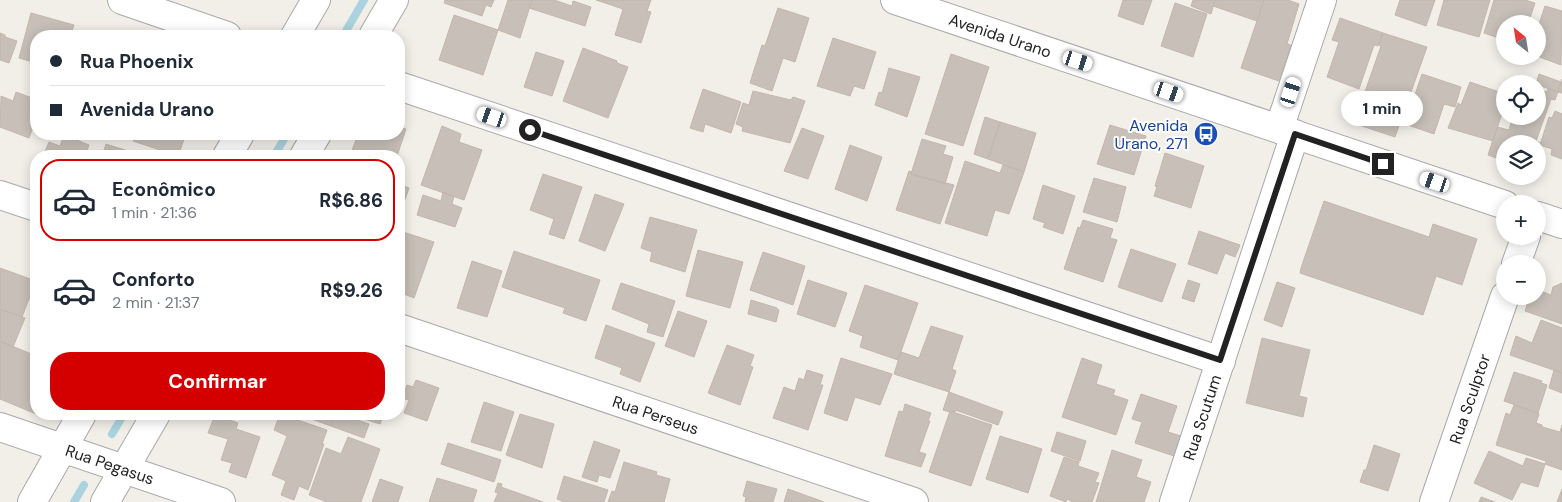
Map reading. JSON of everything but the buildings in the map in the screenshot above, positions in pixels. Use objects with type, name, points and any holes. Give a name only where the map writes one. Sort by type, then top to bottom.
[{"type":"street","points":[[122,0],[210,30]]},
{"type":"street","points":[[298,30],[316,0]]},
{"type":"street","points":[[376,30],[394,0]]},
{"type":"street","name":"Avenida Urano","points":[[895,0],[1496,202]]},
{"type":"street","name":"Rua Scutum","points":[[1174,502],[1220,360],[1287,132],[1322,0]]},
{"type":"street","points":[[405,88],[1220,360]]},
{"type":"street","points":[[0,195],[30,205]]},
{"type":"street","points":[[1546,219],[1562,224]]},
{"type":"street","name":"Rua Sculptor","points":[[1434,502],[1502,305]]},
{"type":"street","name":"Rua Perseus","points":[[405,330],[914,502]]},
{"type":"street","points":[[32,502],[79,420]]},
{"type":"street","points":[[105,502],[153,420]]},
{"type":"street","name":"Rua Pegasus","points":[[0,427],[220,502]]},
{"type":"waterway","points":[[346,30],[364,0]]},
{"type":"waterway","points":[[278,150],[283,140]]},
{"type":"waterway","points":[[112,434],[120,420]]},
{"type":"waterway","points":[[74,502],[84,485]]},
{"type":"place","name":"Avenida Urano, 271","points":[[1206,134]]},
{"type":"route","points":[[530,130],[1220,360],[1295,134],[1383,164]]}]
